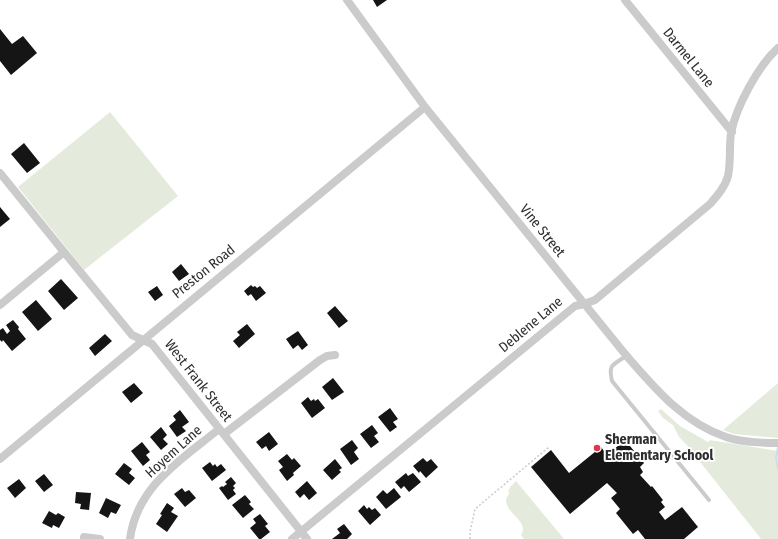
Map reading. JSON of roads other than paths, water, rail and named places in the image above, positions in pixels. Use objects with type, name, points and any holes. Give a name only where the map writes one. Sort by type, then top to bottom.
[{"type":"street","name":"Vine Street","points":[[347,0],[425,107],[584,304],[646,378],[680,411],[711,431],[727,437],[747,441],[776,443]]},
{"type":"street","name":"Darmel Lane","points":[[625,0],[732,132]]},
{"type":"street","name":"Deblene Lane","points":[[292,539],[575,306],[595,300],[718,196],[728,177],[732,132],[736,115],[752,80],[778,48]]},
{"type":"street","name":"Preston Road","points":[[0,459],[425,107]]},
{"type":"street","name":"West Frank Street","points":[[0,173],[132,335],[152,344],[308,539]]},
{"type":"street","points":[[0,305],[64,252]]},
{"type":"street","name":"Hoyem Lane","points":[[130,539],[131,528],[137,511],[158,480],[170,469],[320,360],[327,356],[336,355]]},
{"type":"street","points":[[84,537],[100,539]]},
{"type":"lane","points":[[627,356],[610,368],[612,381],[709,500]]},
{"type":"waterway","points":[[778,447],[776,458],[778,469]]},
{"type":"place","name":"Sherman Elementary School","points":[[597,448]]}]
